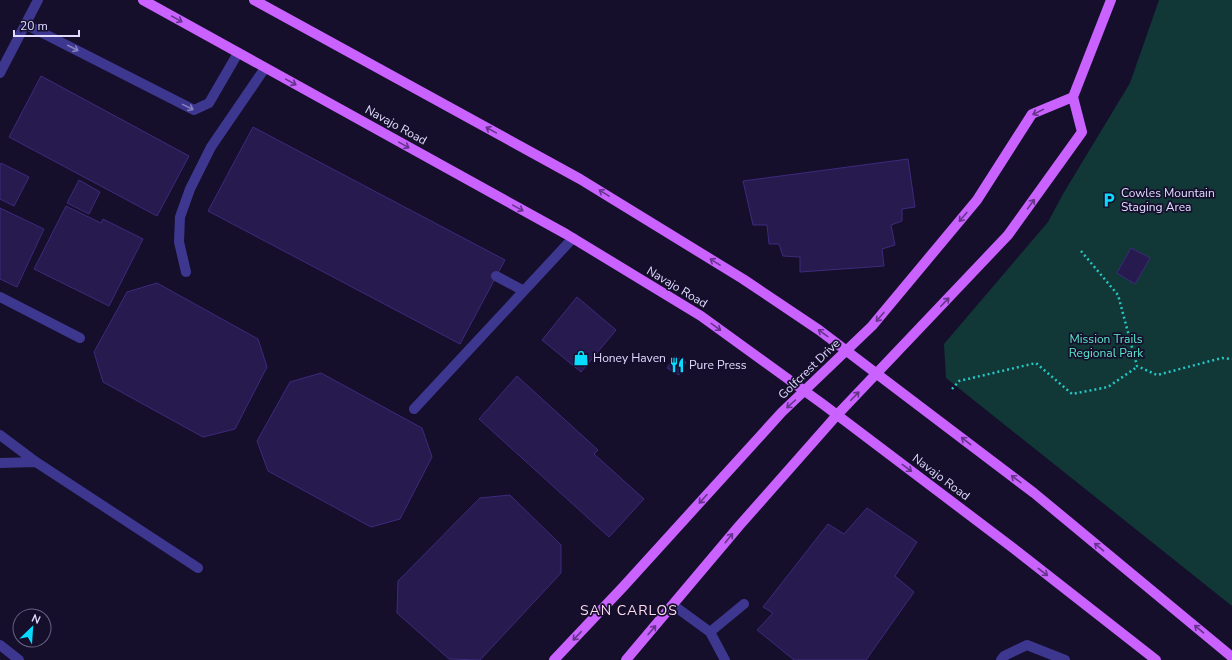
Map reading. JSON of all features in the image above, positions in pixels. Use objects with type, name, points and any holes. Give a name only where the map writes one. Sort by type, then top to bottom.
[{"type":"main road","name":"Navajo Road","points":[[143,0],[573,238],[701,316],[805,391],[1013,548],[1156,660]]},
{"type":"main road","points":[[254,0],[580,179],[744,279],[847,350],[1034,493],[1231,656]]},
{"type":"main road","points":[[626,660],[739,526],[837,415],[1008,235],[1082,132],[1073,97],[1111,0]]},
{"type":"main road","name":"Golfcrest Drive","points":[[554,660],[623,587],[782,412],[872,326],[977,200],[1032,114],[1073,97]]},
{"type":"street","points":[[0,73],[38,0]]},
{"type":"street","points":[[26,24],[194,110],[209,103],[238,53]]},
{"type":"street","points":[[186,272],[179,242],[180,217],[190,189],[211,147],[265,68]]},
{"type":"street","points":[[414,409],[573,238]]},
{"type":"street","points":[[496,276],[524,291]]},
{"type":"street","points":[[0,297],[80,338]]},
{"type":"street","points":[[0,435],[36,462],[198,568]]},
{"type":"street","points":[[0,462],[36,462]]},
{"type":"street","points":[[710,632],[744,604]]},
{"type":"street","points":[[673,605],[710,632],[725,660]]},
{"type":"street","points":[[0,645],[19,660]]},
{"type":"street","points":[[1001,660],[1004,656],[1027,645],[1065,660]]},
{"type":"path","points":[[1081,251],[1118,295],[1137,366]]},
{"type":"path","points":[[1137,366],[1157,375],[1222,358],[1232,359]]},
{"type":"path","points":[[952,389],[959,381],[1036,363],[1072,394],[1108,387],[1137,366]]},
{"type":"green space","name":"Mission Trails Regional Park","points":[[1159,0],[1232,0],[1232,606],[946,378],[944,344],[1048,222],[1063,194],[1130,83]]},
{"type":"building","points":[[41,76],[189,156],[157,216],[9,137]]},
{"type":"building","points":[[253,127],[505,260],[460,344],[208,211]]},
{"type":"building","points":[[908,159],[915,207],[902,209],[902,221],[891,225],[895,245],[882,249],[884,266],[800,272],[800,257],[783,256],[779,244],[769,244],[767,225],[753,225],[743,181]]},
{"type":"building","points":[[1,163],[29,177],[14,206],[0,199]]},
{"type":"building","points":[[79,180],[100,192],[89,214],[67,203]]},
{"type":"building","points":[[66,206],[101,223],[103,219],[143,239],[109,306],[34,269]]},
{"type":"building","points":[[0,208],[44,229],[17,287],[0,279]]},
{"type":"building","points":[[1131,248],[1150,258],[1135,284],[1117,273]]},
{"type":"building","points":[[157,283],[258,339],[267,367],[235,429],[203,437],[103,382],[94,352],[127,292]]},
{"type":"building","points":[[577,297],[616,330],[581,372],[542,340]]},
{"type":"building","name":"Pure Press","points":[[675,356],[686,362],[679,375],[667,368]]},
{"type":"building","points":[[321,373],[422,428],[432,457],[400,519],[371,527],[268,471],[257,441],[290,382]]},
{"type":"building","points":[[517,376],[598,450],[594,454],[644,499],[609,537],[479,419]]},
{"type":"building","points":[[510,495],[561,545],[561,573],[480,660],[449,659],[397,613],[398,581],[480,498]]},
{"type":"building","points":[[867,508],[917,542],[895,576],[914,592],[866,660],[794,660],[757,630],[773,613],[763,607],[828,524],[844,534]]},
{"type":"place","name":"Cowles Mountain Staging Area","points":[[1109,200]]},
{"type":"place","name":"Honey Haven","points":[[581,358]]},
{"type":"place","name":"Pure Press","points":[[677,365]]},
{"type":"district","name":"SAN CARLOS","points":[[629,610]]}]
